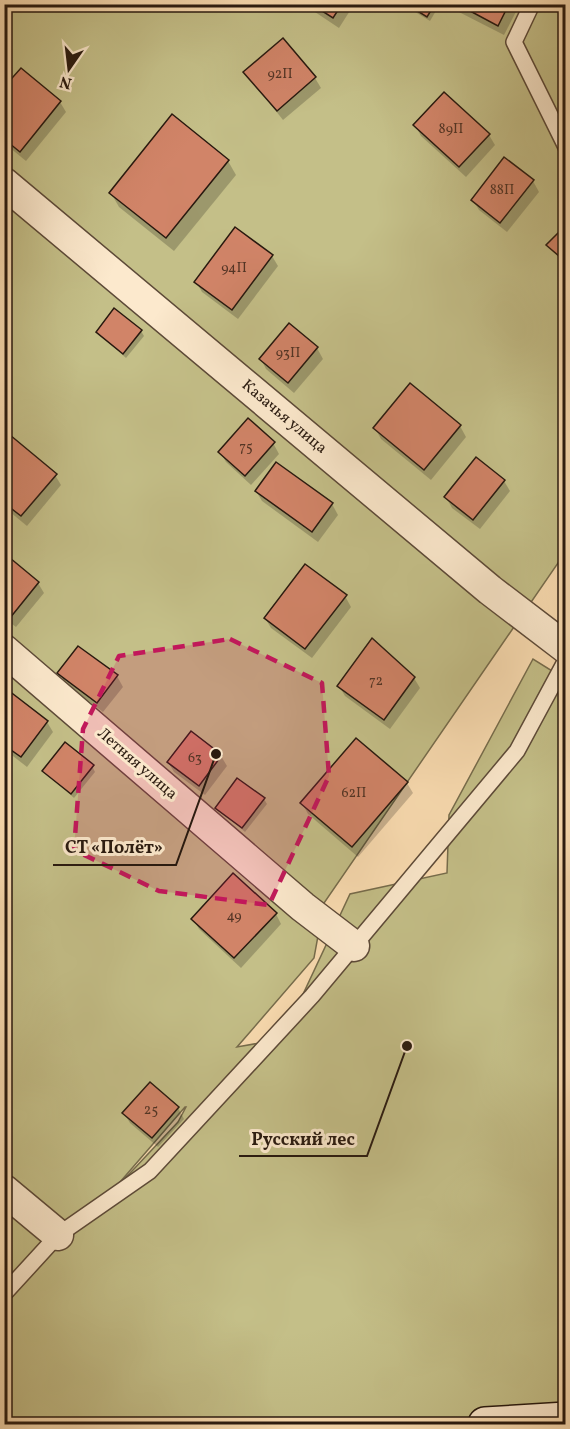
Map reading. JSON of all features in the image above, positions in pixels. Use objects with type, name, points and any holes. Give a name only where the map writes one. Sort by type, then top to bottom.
[{"type":"main road","points":[[485,1425],[566,1419]]},
{"type":"street","name":"Казачья улица","points":[[4,183],[490,590],[566,648]]},
{"type":"street","name":"Летняя улица","points":[[4,650],[303,907],[354,946]]},
{"type":"street","points":[[4,1190],[58,1234]]},
{"type":"lane","points":[[532,4],[514,42],[566,147]]},
{"type":"lane","points":[[4,1294],[58,1234],[150,1171],[312,996],[517,751],[566,660]]},
{"type":"highlighted area","points":[[230,639],[322,683],[329,776],[269,905],[159,891],[74,850],[83,729],[119,656]]},
{"type":"shaded area","points":[[5,5],[565,5],[565,573],[560,560],[324,903],[314,958],[237,1047],[282,1039],[350,894],[447,873],[449,815],[533,659],[565,679],[565,1424],[5,1424]],"holes":[[[186,1107],[178,1122],[101,1204]]]},
{"type":"building","points":[[311,4],[342,4],[333,18]]},
{"type":"building","points":[[406,4],[435,4],[427,17]]},
{"type":"building","points":[[457,4],[509,4],[498,26]]},
{"type":"building","points":[[283,38],[316,77],[277,111],[243,72]]},
{"type":"building","points":[[21,68],[61,101],[20,152],[4,139],[4,87]]},
{"type":"building","points":[[444,92],[490,134],[459,167],[413,125]]},
{"type":"building","points":[[172,114],[229,160],[166,238],[109,193]]},
{"type":"building","points":[[504,157],[534,180],[500,223],[471,200]]},
{"type":"building","points":[[566,225],[566,262],[546,245]]},
{"type":"building","points":[[235,227],[273,255],[232,310],[194,282]]},
{"type":"building","points":[[114,308],[142,330],[123,354],[96,332]]},
{"type":"building","points":[[289,323],[318,347],[288,383],[259,359]]},
{"type":"building","points":[[410,383],[461,425],[424,470],[373,428]]},
{"type":"building","points":[[248,418],[275,442],[245,476],[218,452]]},
{"type":"building","points":[[4,430],[57,474],[21,516],[4,503]]},
{"type":"building","points":[[476,457],[505,480],[473,520],[444,497]]},
{"type":"building","points":[[276,462],[333,503],[312,532],[255,491]]},
{"type":"building","points":[[4,553],[39,582],[10,618],[4,614]]},
{"type":"building","points":[[305,564],[347,595],[305,649],[264,618]]},
{"type":"building","points":[[372,638],[415,677],[384,720],[337,686]]},
{"type":"building","points":[[78,646],[118,675],[97,703],[57,673]]},
{"type":"building","points":[[4,687],[48,721],[21,757],[4,745]]},
{"type":"building","points":[[191,731],[222,755],[199,786],[167,762]]},
{"type":"building","points":[[356,738],[408,782],[352,847],[300,803]]},
{"type":"building","points":[[65,742],[94,765],[71,794],[42,771]]},
{"type":"building","points":[[237,778],[265,798],[242,828],[215,808]]},
{"type":"building","points":[[233,873],[277,913],[234,958],[191,919]]},
{"type":"building","points":[[150,1082],[179,1107],[152,1138],[122,1113]]},
{"type":"place","name":"СТ «Полёт»","points":[[216,754]]},
{"type":"place","name":"Русский лес","points":[[407,1046]]}]
